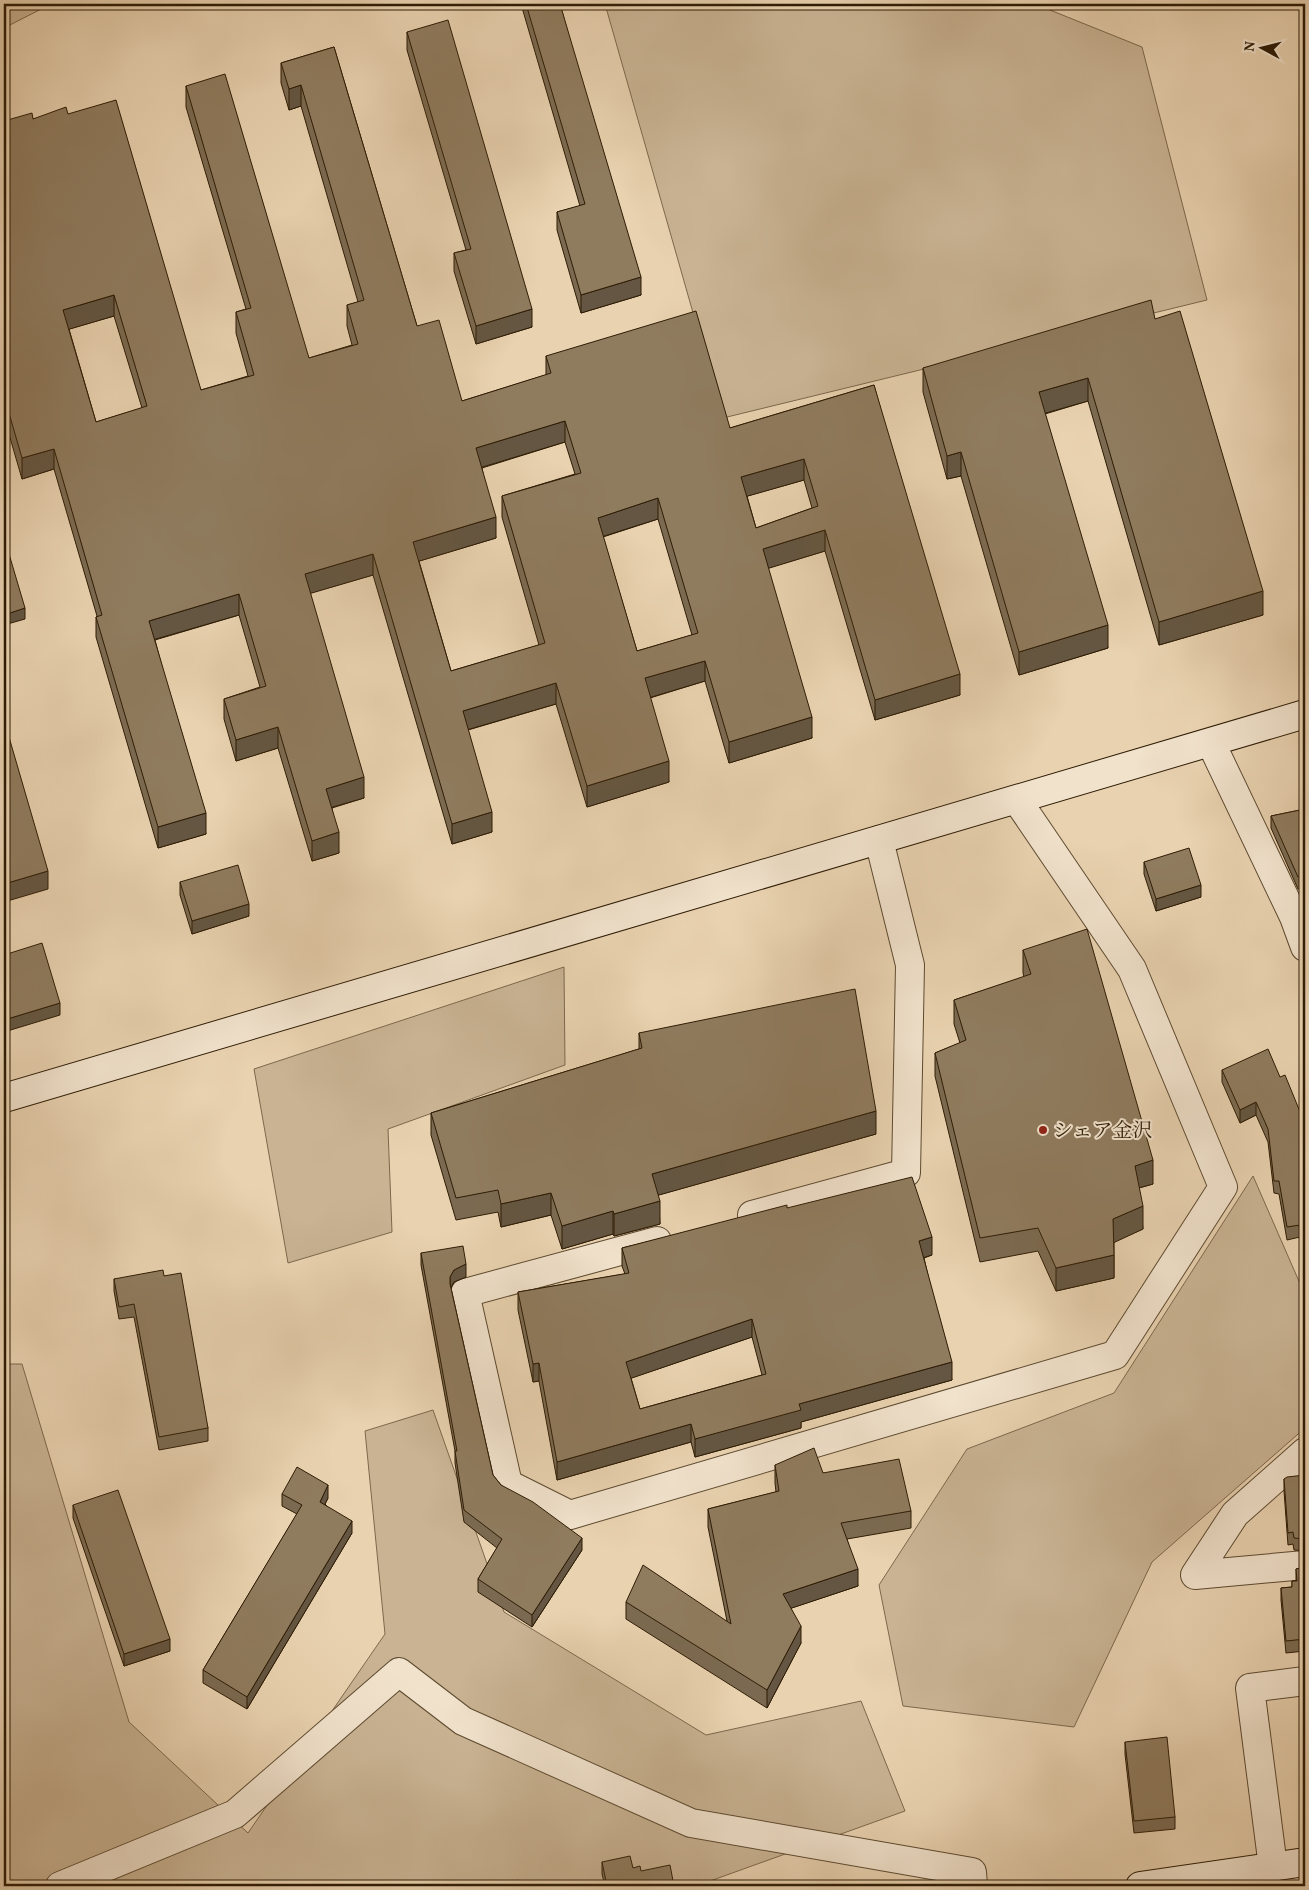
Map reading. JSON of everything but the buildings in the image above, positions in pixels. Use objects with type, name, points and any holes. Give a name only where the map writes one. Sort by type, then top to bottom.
[{"type":"street","points":[[4,1098],[1305,714]]},
{"type":"street","points":[[1211,742],[1299,917],[1305,948]]},
{"type":"street","points":[[686,1233],[465,1293],[508,1484],[570,1516],[1115,1355],[1224,1187],[1132,969],[1017,800]]},
{"type":"street","points":[[724,1223],[906,1173],[910,965],[879,840]]},
{"type":"street","points":[[1305,1452],[1235,1514],[1194,1575],[1305,1564]]},
{"type":"street","points":[[60,1886],[235,1814],[399,1672],[463,1721],[691,1823],[972,1872],[973,1886]]},
{"type":"street","points":[[1273,1867],[1250,1688],[1305,1681]]},
{"type":"street","points":[[1140,1886],[1305,1862]]},
{"type":"shaded area","points":[[4,4],[51,4],[4,28]]},
{"type":"shaded area","points":[[605,4],[1035,4],[1142,47],[1207,300],[723,418]]},
{"type":"shaded area","points":[[564,967],[565,1065],[388,1129],[392,1232],[288,1263],[254,1069]]},
{"type":"shaded area","points":[[1253,1176],[1305,1295],[1305,1428],[1152,1562],[1074,1727],[903,1706],[879,1585],[967,1449],[1114,1393]]},
{"type":"shaded area","points":[[4,1364],[22,1364],[129,1722],[248,1833],[385,1634],[365,1431],[433,1410],[504,1612],[706,1735],[861,1701],[905,1811],[710,1881],[689,1886],[527,1886],[518,1880],[489,1886],[4,1886]]},
{"type":"place","name":"シェア金沢","points":[[1043,1130]]}]
